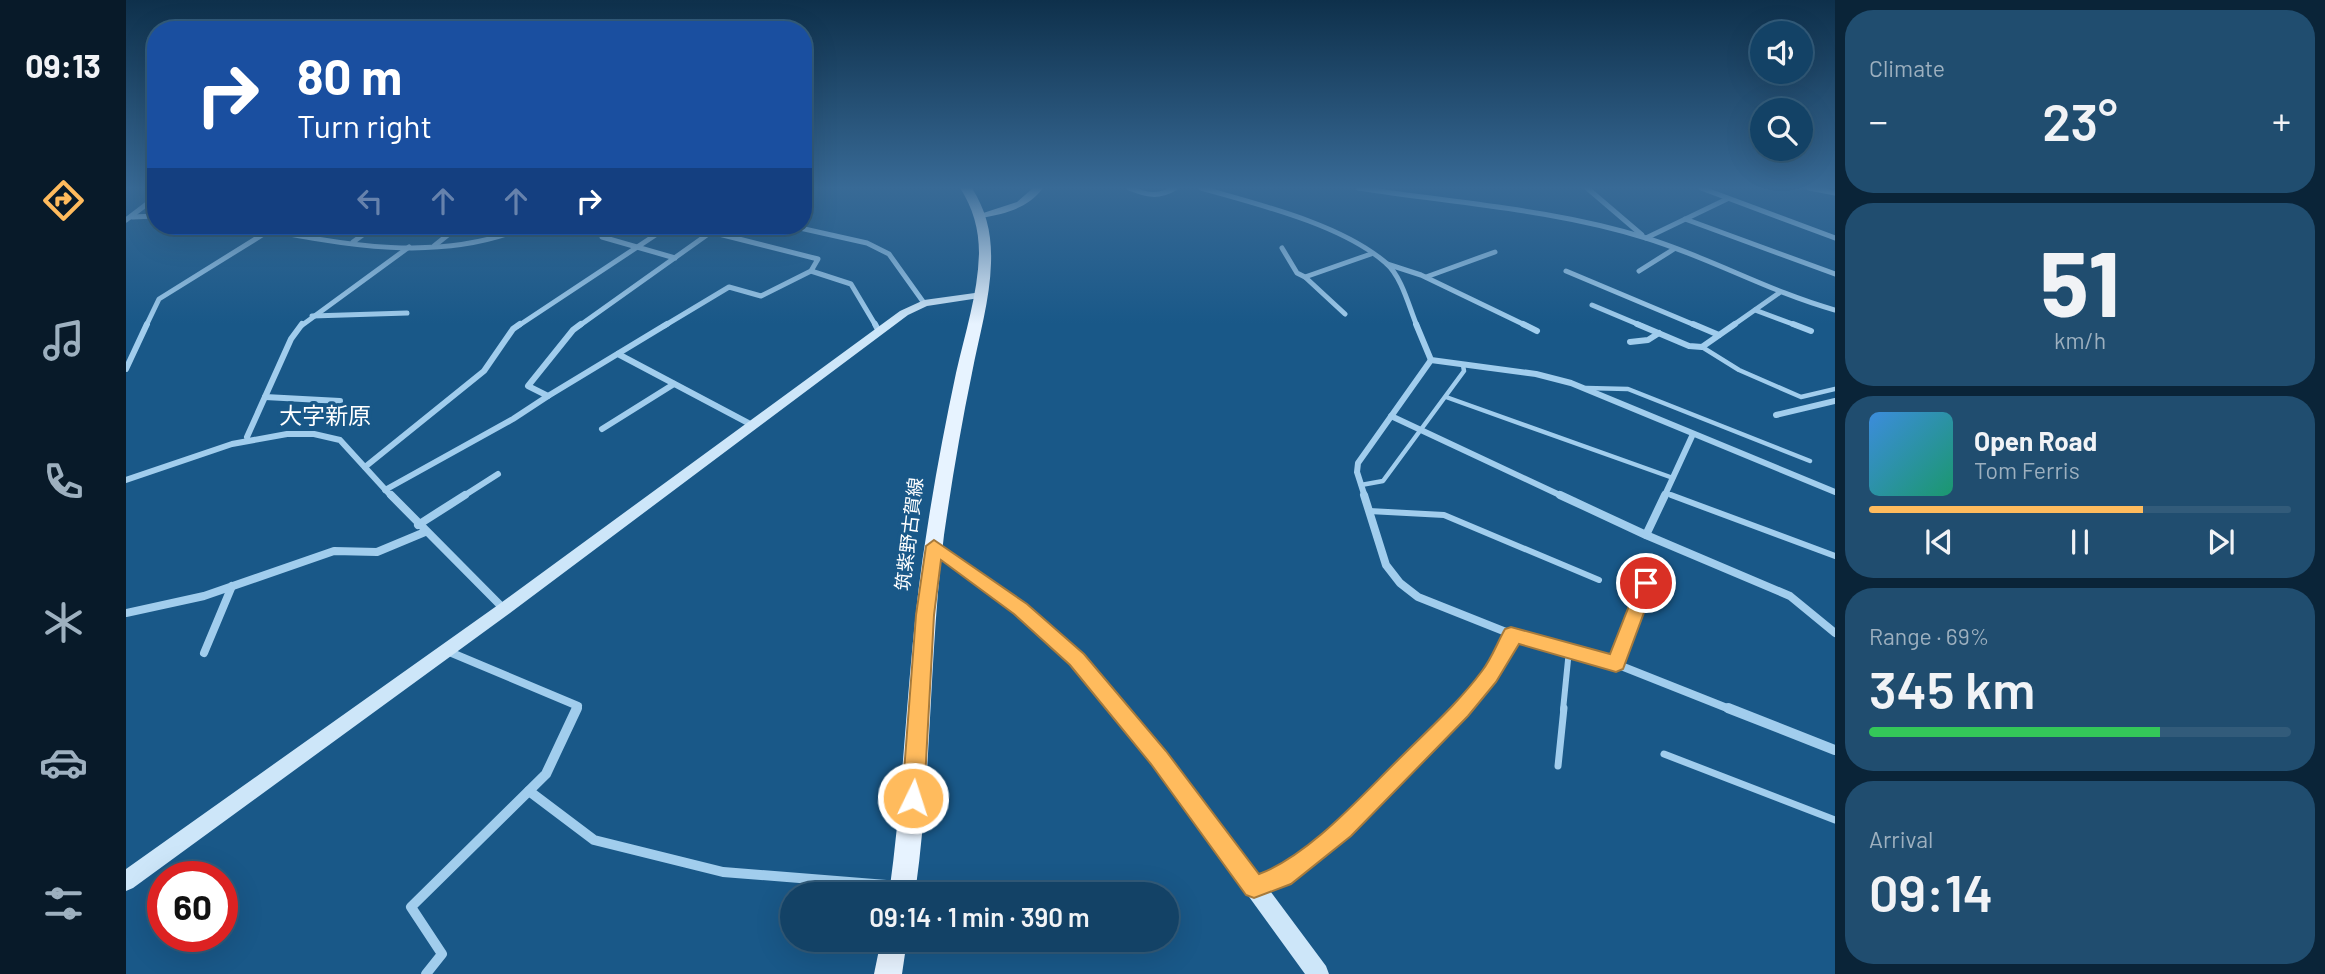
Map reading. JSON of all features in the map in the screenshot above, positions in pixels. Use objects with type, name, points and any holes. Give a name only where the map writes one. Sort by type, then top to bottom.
[{"type":"main road","name":"筑紫野古賀線","points":[[904,882],[913,798],[925,615],[946,452],[982,295],[986,253],[984,233]]},
{"type":"main road","points":[[888,974],[892,952]]},
{"type":"street","points":[[824,233],[867,243],[889,254],[923,303]]},
{"type":"street","points":[[1330,233],[1387,264],[1426,277],[1537,331]]},
{"type":"street","points":[[1627,233],[1646,238],[1779,293],[1835,310]]},
{"type":"street","points":[[1641,233],[1646,238]]},
{"type":"street","points":[[1646,238],[1655,233]]},
{"type":"street","points":[[1724,233],[1835,274]]},
{"type":"street","points":[[126,369],[159,299],[261,235]]},
{"type":"street","points":[[301,235],[352,243],[409,246],[491,242],[507,235]]},
{"type":"street","points":[[352,243],[363,235]]},
{"type":"street","points":[[434,246],[448,235]]},
{"type":"street","points":[[365,467],[484,371],[513,329],[655,235]]},
{"type":"street","points":[[548,396],[528,386],[573,330],[708,235]]},
{"type":"street","points":[[385,490],[513,419],[729,287],[761,296],[811,271],[818,259],[724,235]]},
{"type":"street","points":[[603,237],[675,258]]},
{"type":"street","points":[[247,437],[290,340],[311,316],[409,246]]},
{"type":"street","points":[[1282,248],[1297,273],[1305,277],[1345,314]]},
{"type":"street","points":[[1639,271],[1674,249]]},
{"type":"street","points":[[1426,277],[1495,252]]},
{"type":"street","points":[[1305,277],[1371,254]]},
{"type":"street","points":[[1387,264],[1397,279],[1431,360]]},
{"type":"street","points":[[811,271],[851,284],[877,328]]},
{"type":"street","points":[[1566,271],[1719,335]]},
{"type":"street","points":[[1592,305],[1689,346],[1702,347],[1779,293]]},
{"type":"street","points":[[126,881],[504,609],[904,313],[923,303],[982,295]]},
{"type":"street","points":[[1755,310],[1811,331]]},
{"type":"street","points":[[311,316],[407,313]]},
{"type":"street","points":[[1630,342],[1648,340],[1658,333]]},
{"type":"street","points":[[618,354],[752,425]]},
{"type":"street","points":[[1431,360],[1525,371],[1583,388],[1835,492]]},
{"type":"street","points":[[1431,360],[1358,463],[1361,485],[1386,565],[1401,583],[1418,597],[1511,634],[1616,664],[1835,750]]},
{"type":"street","points":[[602,429],[674,384]]},
{"type":"street","points":[[265,397],[340,401]]},
{"type":"street","points":[[1776,415],[1835,401]]},
{"type":"street","points":[[1391,416],[1646,535],[1790,596],[1835,633]]},
{"type":"street","points":[[1646,535],[1693,434]]},
{"type":"street","points":[[126,480],[247,437],[326,436],[340,440],[425,532],[504,609]]},
{"type":"street","points":[[418,524],[498,474]]},
{"type":"street","points":[[126,612],[204,596],[334,551],[377,552],[425,532]]},
{"type":"street","points":[[934,546],[1020,609],[1077,660],[1159,757],[1318,974]]},
{"type":"street","points":[[204,653],[232,586]]},
{"type":"street","points":[[1254,887],[1283,876],[1343,829],[1461,710],[1490,676],[1510,644],[1511,634]]},
{"type":"street","points":[[426,974],[442,954],[411,907],[546,774],[579,706],[446,651]]},
{"type":"street","points":[[528,791],[594,840],[723,873],[818,882]]},
{"type":"lane","points":[[1702,347],[1739,370],[1801,397],[1835,389]]},
{"type":"lane","points":[[1361,485],[1384,481],[1464,371],[1463,365]]},
{"type":"lane","points":[[1583,388],[1628,389],[1810,461]]},
{"type":"lane","points":[[1446,397],[1673,478]]},
{"type":"lane","points":[[1666,493],[1835,556]]},
{"type":"lane","points":[[1369,510],[1444,515],[1598,580]]},
{"type":"lane","points":[[1616,664],[1646,583]]},
{"type":"lane","points":[[1558,766],[1569,650]]},
{"type":"lane","points":[[1664,754],[1835,820]]},
{"type":"district","name":"大字新原","points":[[325,416]]},
{"type":"route","points":[[913,798],[925,615],[934,546],[1020,609],[1077,660],[1159,757],[1254,887],[1283,876],[1343,829],[1461,710],[1490,676],[1510,644],[1511,634],[1616,664],[1646,583]]}]
